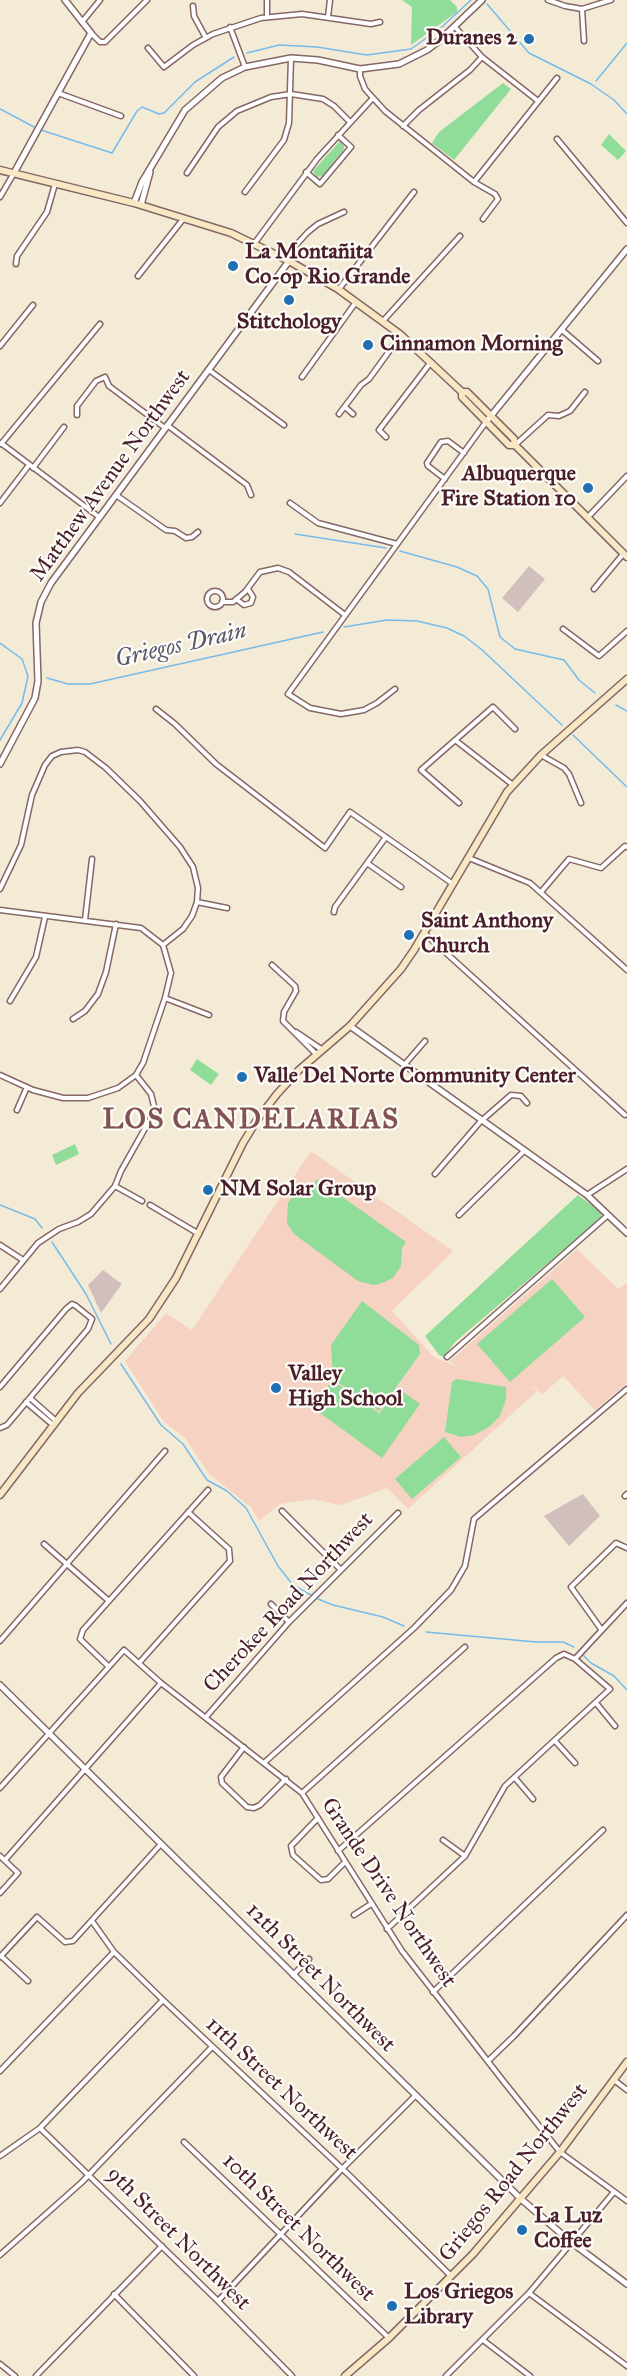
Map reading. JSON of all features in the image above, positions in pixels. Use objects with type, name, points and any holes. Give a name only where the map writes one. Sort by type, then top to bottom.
[{"type":"main road","points":[[0,170],[137,204],[231,233],[338,289],[401,335],[462,392],[467,392],[514,439],[515,445],[625,555]]},
{"type":"main road","points":[[462,392],[462,397],[486,422],[509,445],[515,445]]},
{"type":"main road","points":[[0,1495],[55,1423],[104,1366],[123,1349],[149,1319],[176,1278],[243,1143],[257,1120],[277,1094],[318,1051],[350,1026],[401,969],[494,812],[513,785],[541,755],[627,679]]},
{"type":"main road","name":"Griegos Road Northwest","points":[[345,2376],[389,2338],[452,2277],[560,2152],[627,2061]]},
{"type":"street","points":[[65,0],[100,42],[105,42],[147,0]]},
{"type":"street","points":[[82,22],[100,0]]},
{"type":"street","points":[[267,0],[267,16]]},
{"type":"street","points":[[328,17],[330,0]]},
{"type":"street","points":[[137,204],[142,182],[172,129],[190,104],[222,78],[245,67],[291,58],[318,60],[360,69],[381,68],[409,60],[427,50],[455,27],[482,0]]},
{"type":"street","points":[[548,0],[582,9],[611,0]]},
{"type":"street","points":[[193,6],[194,16],[206,38]]},
{"type":"street","points":[[582,9],[584,41]]},
{"type":"street","points":[[148,48],[164,67],[206,38],[230,27],[267,16],[302,14],[371,24],[380,22]]},
{"type":"street","points":[[230,27],[245,67]]},
{"type":"street","points":[[455,27],[482,57],[538,101]]},
{"type":"street","points":[[0,197],[91,33]]},
{"type":"street","points":[[403,126],[419,110],[470,70],[482,57]]},
{"type":"street","points":[[245,192],[284,140],[289,123],[291,58]]},
{"type":"street","points":[[360,69],[362,83],[372,99],[474,182],[495,194],[498,199],[483,219]]},
{"type":"street","points":[[474,182],[557,78]]},
{"type":"street","points":[[57,92],[121,116]]},
{"type":"street","points":[[187,173],[203,146],[218,128],[237,111],[271,97],[291,94],[323,99],[334,106],[350,122]]},
{"type":"street","points":[[254,244],[306,172],[372,99]]},
{"type":"street","points":[[306,172],[320,184],[351,147],[338,135]]},
{"type":"street","points":[[557,139],[627,223]]},
{"type":"street","points":[[16,264],[17,256],[47,212],[55,184]]},
{"type":"street","points":[[338,289],[414,192]]},
{"type":"street","name":"Matthew Avenue Northwest","points":[[0,764],[35,698],[38,681],[35,631],[41,602],[51,583],[209,370],[296,244],[313,228],[344,212]]},
{"type":"street","points":[[138,276],[184,218]]},
{"type":"street","points":[[383,321],[460,237]]},
{"type":"street","points":[[395,689],[364,710],[340,714],[310,708],[288,694],[486,422],[627,249]]},
{"type":"street","points":[[302,377],[357,302]]},
{"type":"street","points":[[0,346],[33,305]]},
{"type":"street","points":[[99,517],[1,443],[100,324]]},
{"type":"street","points":[[562,330],[598,361]]},
{"type":"street","points":[[339,414],[361,385],[369,379],[401,335]]},
{"type":"street","points":[[386,437],[379,430],[431,361]]},
{"type":"street","points":[[209,370],[284,425]]},
{"type":"street","points":[[77,415],[77,406],[96,381],[105,377],[109,387],[247,485],[251,495]]},
{"type":"street","points":[[515,445],[548,415],[559,416],[570,411],[585,392]]},
{"type":"street","points":[[345,407],[353,414]]},
{"type":"street","points":[[0,503],[64,427]]},
{"type":"street","points":[[445,478],[428,466],[429,458],[441,442],[444,440],[464,453]]},
{"type":"street","points":[[588,517],[627,476]]},
{"type":"street","points":[[116,495],[166,530],[175,531],[186,538],[198,532]]},
{"type":"street","points":[[290,503],[318,523],[397,544]]},
{"type":"street","points":[[594,589],[625,555]]},
{"type":"street","points":[[222,602],[229,603],[236,600],[248,589],[260,572],[272,568],[282,569],[345,615]]},
{"type":"street","points":[[236,600],[244,605],[251,603],[253,597],[248,589]]},
{"type":"street","points":[[213,592],[219,592],[222,602],[219,606],[212,607],[208,604],[208,596],[213,592]]},
{"type":"street","points":[[563,629],[599,656],[627,630]]},
{"type":"street","points":[[459,803],[421,770],[493,707],[515,729]]},
{"type":"street","points":[[156,709],[175,724],[216,765],[325,848],[350,812],[453,884]]},
{"type":"street","points":[[455,740],[513,785]]},
{"type":"street","points":[[0,889],[21,845],[32,795],[45,765],[52,756],[61,752],[78,750],[93,756],[119,780],[160,823],[193,867],[198,888],[197,902],[192,916],[183,929],[163,945]]},
{"type":"street","points":[[541,755],[564,768],[569,774],[581,803]]},
{"type":"street","points":[[334,912],[335,907],[386,837]]},
{"type":"street","points":[[541,892],[569,859],[601,868],[625,846],[627,847]]},
{"type":"street","points":[[468,858],[530,883],[627,970]]},
{"type":"street","points":[[85,920],[92,859]]},
{"type":"street","points":[[367,863],[401,887]]},
{"type":"street","points":[[197,902],[227,908]]},
{"type":"street","points":[[0,910],[141,928],[163,945],[171,973],[147,1054],[136,1075],[118,1088],[88,1098],[63,1098],[27,1087],[0,1075]]},
{"type":"street","points":[[10,1001],[36,957],[45,917]]},
{"type":"street","points":[[73,1019],[85,1011],[98,994],[106,972],[116,924]]},
{"type":"street","points":[[424,933],[624,1115]]},
{"type":"street","points":[[272,965],[295,986],[296,991],[283,1018],[285,1024],[318,1051]]},
{"type":"street","points":[[165,999],[210,1015]]},
{"type":"street","points":[[350,1026],[485,1120],[587,1195],[627,1233]]},
{"type":"street","points":[[405,1064],[425,1041]]},
{"type":"street","points":[[0,1289],[38,1243],[59,1229],[91,1214],[115,1186],[152,1116],[154,1106],[151,1094],[136,1075]]},
{"type":"street","points":[[17,1110],[27,1087]]},
{"type":"street","points":[[435,1174],[480,1122],[511,1095],[521,1096],[527,1103]]},
{"type":"street","points":[[459,1215],[525,1150]]},
{"type":"street","points":[[587,1195],[627,1169]]},
{"type":"street","points":[[115,1186],[142,1201]]},
{"type":"street","points":[[150,1205],[199,1235]]},
{"type":"street","points":[[447,1357],[608,1214]]},
{"type":"street","points":[[0,1245],[24,1260]]},
{"type":"street","points":[[0,1387],[66,1308],[72,1304],[92,1319],[91,1324],[8,1425],[0,1428]]},
{"type":"street","points":[[265,1762],[414,1628],[452,1590],[465,1566],[474,1519],[627,1389]]},
{"type":"street","points":[[30,1398],[55,1423]]},
{"type":"street","points":[[26,1402],[55,1423]]},
{"type":"street","points":[[0,1641],[165,1450]]},
{"type":"street","points":[[0,1788],[108,1666],[80,1639],[83,1630],[208,1490]]},
{"type":"street","points":[[282,1511],[340,1569]]},
{"type":"street","points":[[139,1663],[225,1567],[231,1556],[229,1549],[188,1512]]},
{"type":"street","name":"Cherokee Road Northwest","points":[[206,1717],[289,1622],[398,1513]]},
{"type":"street","points":[[601,1629],[571,1587],[616,1543],[627,1548]]},
{"type":"street","points":[[44,1544],[109,1600]]},
{"type":"street","points":[[575,1659],[627,1603]]},
{"type":"street","points":[[271,1605],[289,1622]]},
{"type":"street","points":[[302,1793],[465,1647]]},
{"type":"street","name":"Grande Drive Northwest","points":[[108,1666],[124,1650],[161,1683],[302,1793],[387,1929],[433,1992],[560,2152],[627,2201]]},
{"type":"street","points":[[338,1851],[556,1658],[564,1654],[575,1659],[610,1689],[505,1786],[465,1856],[387,1929]]},
{"type":"street","points":[[4,1860],[161,1683]]},
{"type":"street","name":"12th Street Northwest","points":[[0,1685],[521,2199],[571,2242],[627,2284]]},
{"type":"street","points":[[596,1703],[615,1725]]},
{"type":"street","points":[[555,1742],[575,1763]]},
{"type":"street","points":[[244,1747],[221,1777],[222,1783],[247,1807],[254,1808],[260,1805],[286,1779]]},
{"type":"street","points":[[515,1778],[533,1799]]},
{"type":"street","points":[[318,1818],[291,1846],[293,1855],[321,1880],[328,1878],[345,1862]]},
{"type":"street","points":[[433,1992],[603,1830]]},
{"type":"street","points":[[443,1840],[465,1856]]},
{"type":"street","points":[[28,1981],[1,1956],[37,1917],[69,1943],[92,1921],[160,1844]]},
{"type":"street","points":[[0,1856],[18,1873],[0,1893]]},
{"type":"street","points":[[354,1915],[371,1904]]},
{"type":"street","points":[[488,2061],[627,1915]]},
{"type":"street","name":"11th Street Northwest","points":[[92,1921],[114,1952],[211,2047],[350,2176],[452,2277]]},
{"type":"street","points":[[0,2071],[114,1952]]},
{"type":"street","points":[[293,1975],[309,1959]]},
{"type":"street","points":[[0,2156],[40,2128],[163,2000]]},
{"type":"street","points":[[0,2255],[89,2174],[211,2047]]},
{"type":"street","points":[[613,2079],[627,2090]]},
{"type":"street","points":[[218,2301],[341,2170],[416,2095]]},
{"type":"street","name":"9th Street Northwest","points":[[40,2128],[292,2376]]},
{"type":"street","name":"10th Street Northwest","points":[[184,2142],[389,2338]]},
{"type":"street","points":[[446,2376],[529,2293],[614,2192]]},
{"type":"street","points":[[36,2376],[162,2246]]},
{"type":"street","points":[[529,2293],[627,2366]]},
{"type":"street","points":[[114,2294],[194,2376]]},
{"type":"street","points":[[483,2340],[530,2376]]},
{"type":"street","points":[[0,2364],[15,2376]]},
{"type":"shaded area","points":[[529,566],[545,579],[518,612],[502,598]]},
{"type":"shaded area","name":"Valley High School","points":[[311,1151],[453,1251],[392,1311],[434,1357],[467,1371],[449,1362],[577,1249],[618,1289],[627,1283],[627,1383],[595,1410],[563,1376],[542,1395],[533,1385],[528,1390],[533,1386],[537,1391],[408,1509],[387,1488],[341,1505],[313,1499],[280,1504],[259,1521],[251,1507],[209,1474],[185,1438],[164,1422],[125,1361],[166,1313],[192,1330]]},
{"type":"shaded area","points":[[103,1270],[122,1284],[101,1313],[88,1285]]},
{"type":"shaded area","points":[[583,1494],[600,1516],[569,1546],[544,1516]]},
{"type":"green space","points":[[402,0],[450,0],[457,7],[457,12],[411,45],[412,7]]},
{"type":"green space","points":[[503,83],[511,89],[454,160],[432,143],[439,132]]},
{"type":"green space","points":[[609,134],[626,151],[618,160],[601,145]]},
{"type":"green space","points":[[340,141],[344,149],[323,176],[317,177],[313,171]]},
{"type":"green space","points":[[197,1059],[219,1074],[211,1085],[190,1070]]},
{"type":"green space","points":[[75,1144],[79,1154],[56,1165],[52,1155]]},
{"type":"green space","points":[[317,1179],[406,1242],[402,1248],[401,1266],[393,1278],[373,1285],[358,1281],[294,1234],[287,1223],[288,1203],[299,1188],[314,1184]]},
{"type":"green space","points":[[578,1195],[602,1213],[601,1218],[455,1342],[444,1357],[439,1355],[425,1336]]},
{"type":"green space","points":[[552,1279],[585,1317],[510,1382],[477,1344]]},
{"type":"green space","points":[[362,1301],[419,1345],[420,1354],[379,1411],[333,1379],[331,1345]]},
{"type":"green space","points":[[457,1379],[506,1387],[506,1399],[500,1416],[489,1427],[474,1435],[461,1437],[445,1432],[452,1382]]},
{"type":"green space","points":[[332,1380],[379,1413],[373,1422],[398,1388],[420,1404],[382,1458],[313,1408]]},
{"type":"green space","points":[[444,1437],[461,1457],[412,1499],[395,1479]]},
{"type":"waterway","points":[[247,53],[279,45],[317,47],[367,55],[411,49],[443,26],[471,0]]},
{"type":"waterway","points":[[487,4],[529,53],[591,84],[614,100],[627,114]]},
{"type":"waterway","points":[[596,81],[627,43]]},
{"type":"waterway","points":[[41,130],[112,153],[137,111],[142,107],[159,114],[164,113],[195,82],[234,57]]},
{"type":"waterway","points":[[0,109],[34,127]]},
{"type":"waterway","points":[[295,534],[386,548]]},
{"type":"waterway","points":[[400,551],[457,567],[477,576],[488,589],[500,637],[515,649],[564,660],[579,680],[595,693]]},
{"type":"waterway","name":"Griegos Drain","points":[[344,627],[387,620],[417,621],[447,628],[464,636],[481,649],[562,725]]},
{"type":"waterway","name":"Griegos Drain","points":[[47,678],[68,684],[90,684],[323,632]]},
{"type":"waterway","points":[[0,643],[22,659],[28,676],[22,703],[0,740]]},
{"type":"waterway","points":[[616,705],[627,711]]},
{"type":"waterway","name":"Griegos Drain","points":[[573,735],[627,787]]},
{"type":"waterway","points":[[0,1205],[35,1219],[42,1228]]},
{"type":"waterway","points":[[52,1242],[86,1294],[111,1344]]},
{"type":"waterway","points":[[121,1364],[161,1425],[183,1444],[207,1480],[227,1491],[246,1508],[278,1566],[293,1585],[311,1595]]},
{"type":"waterway","points":[[318,1599],[383,1617],[404,1626]]},
{"type":"waterway","points":[[426,1632],[536,1642],[563,1642],[574,1647]]},
{"type":"waterway","points":[[583,1655],[591,1663],[614,1676],[627,1690]]},
{"type":"place","name":"Duranes 2","points":[[529,39]]},
{"type":"place","name":"La Montañita Co-op Rio Grande","points":[[233,266]]},
{"type":"place","name":"Stitchology","points":[[289,300]]},
{"type":"place","name":"Cinnamon Morning","points":[[368,345]]},
{"type":"place","name":"Albuquerque Fire Station 10","points":[[588,488]]},
{"type":"place","name":"Saint Anthony Church","points":[[409,935]]},
{"type":"place","name":"Valle Del Norte Community Center","points":[[242,1077]]},
{"type":"place","name":"NM Solar Group","points":[[208,1190]]},
{"type":"place","name":"Valley High School","points":[[276,1388]]},
{"type":"place","name":"La Luz Coffee","points":[[522,2230]]},
{"type":"place","name":"Los Griegos Library","points":[[392,2306]]},
{"type":"district","name":"LOS CANDELARIAS","points":[[251,1121]]}]
